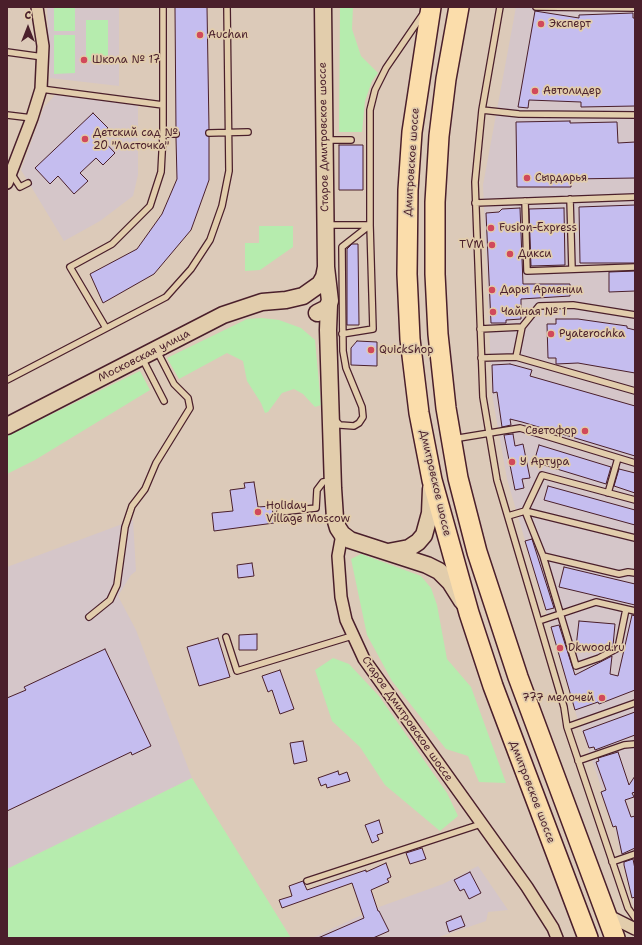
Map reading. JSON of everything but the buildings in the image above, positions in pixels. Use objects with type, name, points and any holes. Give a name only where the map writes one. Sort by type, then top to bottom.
[{"type":"highway","name":"Дмитровское шоссе","points":[[431,7],[412,132],[408,190],[407,274],[410,339],[418,413],[432,480],[469,613],[496,693],[588,938]]},
{"type":"highway","points":[[459,7],[442,114],[435,202],[434,274],[438,334],[451,440],[458,478],[477,552],[518,677],[615,938]]},
{"type":"main road","name":"Старое Дмитровское шоссе","points":[[318,300],[326,267],[323,7]]},
{"type":"main road","points":[[318,300],[325,321],[335,332],[330,406],[335,518],[342,534],[350,540],[427,565],[439,571],[450,582],[469,613]]},
{"type":"main road","name":"Московская улица","points":[[7,426],[142,358],[223,315],[243,307],[262,302],[318,300]]},
{"type":"main road","points":[[384,552],[409,548],[418,542],[424,535],[430,513],[432,480]]},
{"type":"street","points":[[9,178],[32,118],[41,89],[43,57],[41,26],[37,7]]},
{"type":"street","name":"Старое Дмитровское шоссе","points":[[342,534],[338,556],[341,597],[346,620],[352,636],[364,659],[527,887],[553,928],[557,938]]},
{"type":"street","points":[[606,915],[635,929]]},
{"type":"lane","points":[[106,328],[70,267],[112,244],[150,206],[161,172],[163,134],[163,7]]},
{"type":"lane","points":[[7,380],[166,297],[191,269],[210,240],[222,206],[230,170],[227,7]]},
{"type":"lane","points":[[335,332],[373,329],[370,225],[370,110],[375,90],[386,68],[423,14],[431,7]]},
{"type":"lane","points":[[500,7],[482,110],[475,182],[483,397],[497,480],[564,707],[567,727],[628,908],[635,918]]},
{"type":"lane","points":[[536,7],[635,8]]},
{"type":"lane","points":[[7,52],[43,57]]},
{"type":"lane","points":[[41,89],[163,105]]},
{"type":"lane","points":[[482,110],[519,114],[635,116]]},
{"type":"lane","points":[[7,115],[32,118]]},
{"type":"lane","points":[[209,133],[248,132]]},
{"type":"lane","points":[[163,134],[176,134]]},
{"type":"lane","points":[[324,140],[351,140]]},
{"type":"lane","points":[[9,178],[20,187],[28,183]]},
{"type":"lane","points":[[475,203],[635,197]]},
{"type":"lane","points":[[570,200],[572,269]]},
{"type":"lane","points":[[525,201],[527,271],[635,267]]},
{"type":"lane","points":[[325,226],[370,225]]},
{"type":"lane","points":[[330,406],[334,419],[340,425],[354,426],[359,423],[363,417],[362,407],[346,368],[335,332],[342,247],[370,225]]},
{"type":"lane","points":[[516,357],[522,327],[539,306],[572,305],[635,315]]},
{"type":"lane","points":[[480,329],[522,327]]},
{"type":"lane","points":[[89,617],[110,600],[113,595],[117,585],[125,527],[132,506],[145,489],[156,463],[190,408],[188,398],[174,384],[157,350]]},
{"type":"lane","points":[[481,358],[516,357],[635,391]]},
{"type":"lane","points":[[142,358],[164,401]]},
{"type":"lane","points":[[451,440],[520,428],[635,463]]},
{"type":"lane","points":[[608,493],[618,458]]},
{"type":"lane","points":[[626,609],[618,648],[599,658],[576,666],[543,556],[525,511],[542,475],[635,500]]},
{"type":"lane","points":[[280,512],[316,508],[317,490],[323,482],[333,480]]},
{"type":"lane","points":[[508,516],[525,511],[635,538]]},
{"type":"lane","points":[[543,556],[619,574],[628,572],[635,573]]},
{"type":"lane","points":[[539,621],[596,602],[635,611]]},
{"type":"lane","points":[[226,637],[237,671],[352,636]]},
{"type":"lane","points":[[567,727],[635,703]]},
{"type":"lane","points":[[578,761],[624,745],[635,744]]},
{"type":"lane","points":[[307,881],[482,824]]},
{"type":"lane","points":[[612,862],[635,854]]},
{"type":"shaded area","name":"Школа № 17","points":[[47,7],[119,7],[119,86],[50,78]]},
{"type":"shaded area","points":[[516,7],[635,7],[634,908],[613,821],[576,714],[507,479],[492,394],[483,185]]},
{"type":"shaded area","name":"Детский сад № 20 \"Ласточка\"","points":[[55,95],[138,105],[138,175],[133,196],[100,221],[64,241],[21,170],[44,107]]},
{"type":"shaded area","points":[[133,520],[136,571],[131,575],[118,596],[136,630],[192,778],[7,869],[7,567]]},
{"type":"shaded area","points":[[478,866],[508,910],[488,912],[486,921],[436,938],[312,938],[379,907],[443,884]]},
{"type":"green space","points":[[54,7],[75,7],[75,31],[54,31]]},
{"type":"green space","points":[[340,7],[353,7],[352,29],[361,56],[378,73],[372,81],[365,101],[362,132],[339,132]]},
{"type":"green space","points":[[86,20],[108,20],[108,61],[86,61]]},
{"type":"green space","points":[[54,35],[75,35],[75,73],[54,74]]},
{"type":"green space","points":[[259,226],[293,226],[293,247],[260,270],[245,271],[245,243],[259,243]]},
{"type":"green space","points":[[262,318],[279,320],[301,328],[315,340],[321,405],[315,407],[303,394],[294,389],[282,393],[268,412],[265,413],[261,403],[247,381],[243,361],[227,353],[179,379],[167,358],[247,319]]},
{"type":"green space","points":[[140,371],[150,390],[35,460],[7,474],[7,436]]},
{"type":"green space","points":[[361,554],[421,576],[431,588],[437,605],[447,659],[471,687],[506,783],[479,782],[468,756],[446,749],[392,681],[367,635],[351,559]]},
{"type":"green space","points":[[333,658],[349,664],[379,696],[447,793],[458,816],[440,831],[385,785],[360,747],[332,721],[315,670]]},
{"type":"green space","points":[[192,778],[291,938],[7,938],[7,869]]},
{"type":"place","name":"Эксперт","points":[[541,24]]},
{"type":"place","name":"Auchan","points":[[200,35]]},
{"type":"place","name":"Школа № 17","points":[[84,60]]},
{"type":"place","name":"Автолидер","points":[[535,91]]},
{"type":"place","name":"Детский сад № 20 \"Ласточка\"","points":[[85,139]]},
{"type":"place","name":"Сырдарья","points":[[527,178]]},
{"type":"place","name":"Fusion-Express","points":[[491,228]]},
{"type":"place","name":"TVM","points":[[492,245]]},
{"type":"place","name":"Дикси","points":[[510,254]]},
{"type":"place","name":"Дары Армении","points":[[492,290]]},
{"type":"place","name":"Чайная № 1","points":[[493,312]]},
{"type":"place","name":"Pyaterochka","points":[[551,334]]},
{"type":"place","name":"QuickShop","points":[[371,350]]},
{"type":"place","name":"Светофор","points":[[585,431]]},
{"type":"place","name":"У Артура","points":[[512,462]]},
{"type":"place","name":"Holiday Village Moscow","points":[[258,512]]},
{"type":"place","name":"Dkwood.ru","points":[[560,648]]},
{"type":"place","name":"777 мелочей","points":[[602,698]]}]
